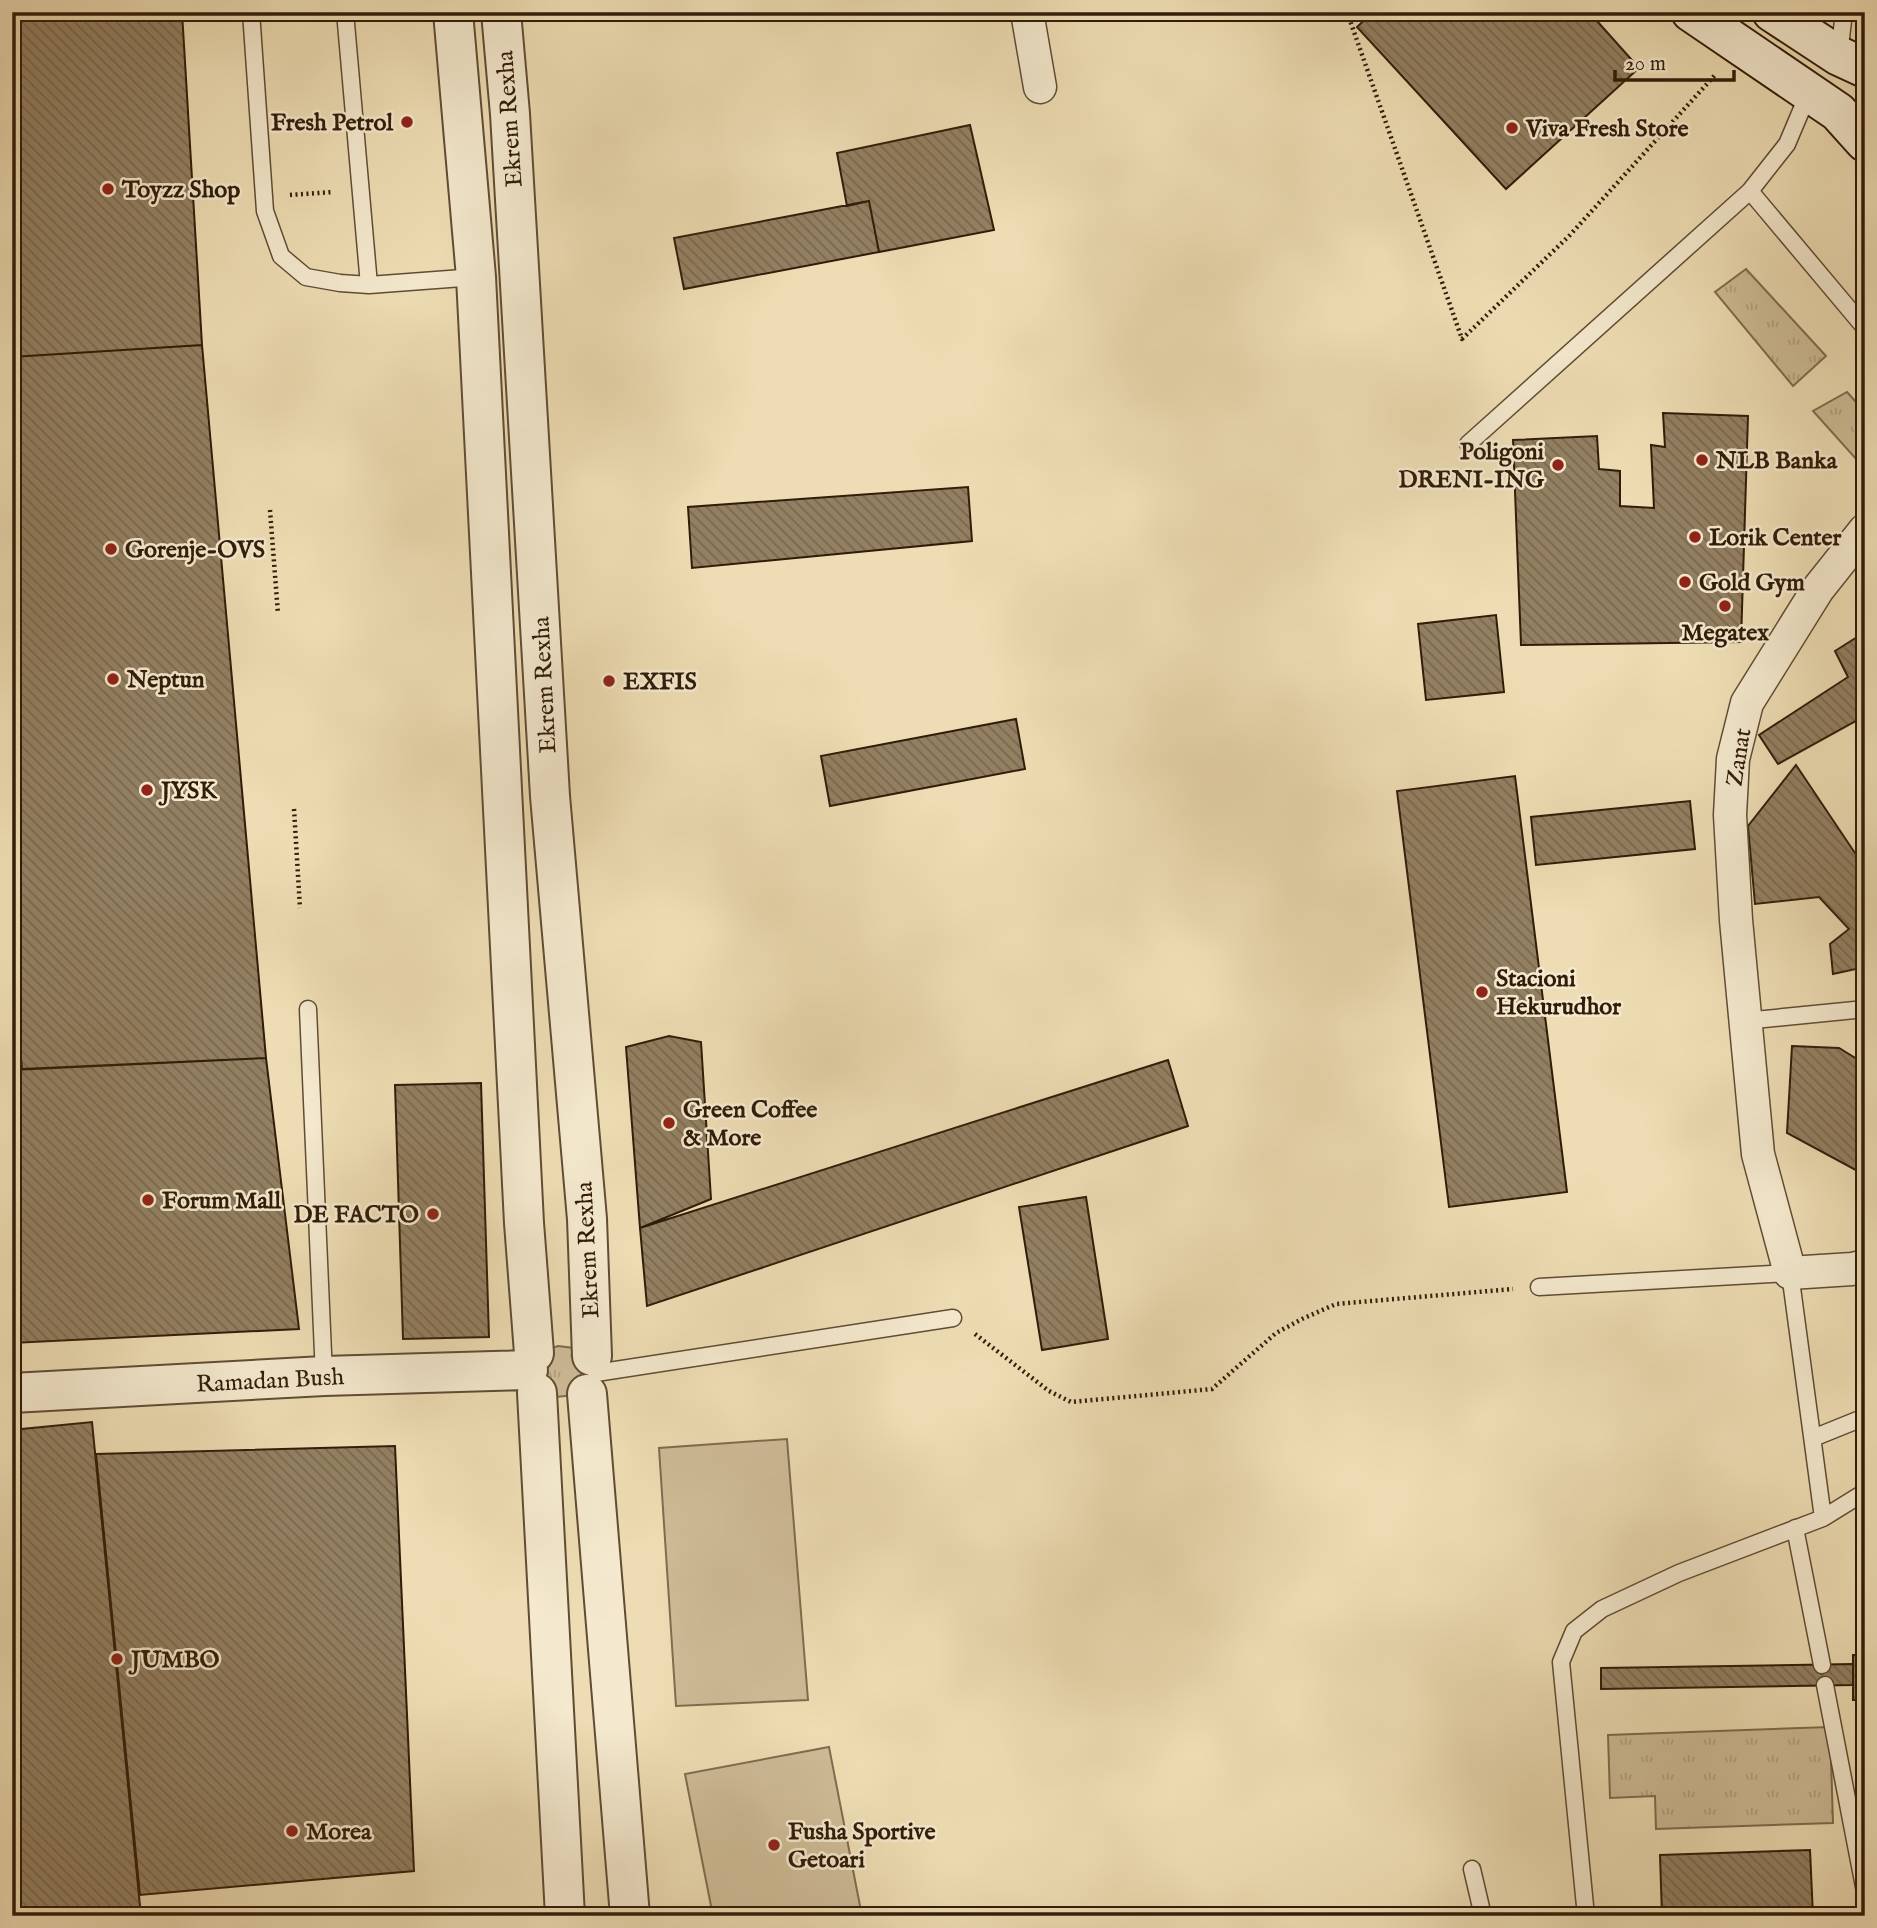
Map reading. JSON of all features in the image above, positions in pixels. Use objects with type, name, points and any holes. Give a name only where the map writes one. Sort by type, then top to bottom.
[{"type":"street","name":"Ekrem Rexha","points":[[453,12],[476,277],[524,1223],[565,1916]]},
{"type":"street","name":"Ekrem Rexha","points":[[501,12],[510,114],[550,796],[587,1219],[592,1375],[630,1916]]},
{"type":"street","points":[[1027,12],[1040,87]]},
{"type":"street","points":[[1691,12],[1838,112],[1865,142]]},
{"type":"street","points":[[1772,12],[1852,62]]},
{"type":"street","name":"Zanat","points":[[1790,1273],[1758,1154],[1744,1021],[1730,815],[1733,759],[1747,703],[1818,589],[1865,530]]},
{"type":"street","points":[[1790,1273],[1865,1266]]},
{"type":"street","name":"Ekrem Rexha","points":[[533,1372],[542,1344],[552,1339],[565,1338],[581,1344],[592,1375]]},
{"type":"street","points":[[533,1372],[555,1405],[578,1401],[592,1375]]},
{"type":"street","name":"Ramadan Bush","points":[[12,1394],[324,1376],[533,1372]]},
{"type":"lane","points":[[251,12],[265,211],[281,256],[306,277],[340,283],[369,285],[476,277]]},
{"type":"lane","points":[[345,12],[369,285]]},
{"type":"lane","points":[[1844,12],[1852,62]]},
{"type":"lane","points":[[1468,444],[1750,191],[1787,144],[1809,92]]},
{"type":"lane","points":[[1750,191],[1865,328]]},
{"type":"lane","points":[[308,1009],[324,1376]]},
{"type":"lane","points":[[1744,1021],[1865,1009]]},
{"type":"lane","points":[[1539,1287],[1790,1273],[1823,1518]]},
{"type":"lane","points":[[592,1375],[953,1318]]},
{"type":"lane","points":[[1813,1438],[1865,1417]]},
{"type":"lane","points":[[1586,1916],[1561,1662],[1574,1631],[1602,1609],[1679,1573],[1823,1518],[1865,1492]]},
{"type":"lane","points":[[1795,1528],[1822,1665]]},
{"type":"lane","points":[[1825,1685],[1865,1892]]},
{"type":"lane","points":[[1472,1869],[1483,1916]]},
{"type":"path","points":[[1347,12],[1462,340],[1570,235],[1740,47]]},
{"type":"path","points":[[264,196],[360,190]]},
{"type":"path","points":[[270,510],[278,614]]},
{"type":"path","points":[[294,809],[300,908]]},
{"type":"path","points":[[953,1318],[1049,1391],[1071,1402],[1212,1390],[1276,1333],[1336,1304],[1539,1287]]},
{"type":"green space","points":[[1746,269],[1826,356],[1793,386],[1715,292]]},
{"type":"green space","points":[[1847,392],[1865,412],[1865,469],[1813,411]]},
{"type":"green space","points":[[558,1346],[574,1348],[589,1368],[589,1376],[574,1395],[556,1397],[536,1371],[549,1349]]},
{"type":"green space","points":[[787,1439],[808,1700],[676,1706],[659,1448]]},
{"type":"green space","points":[[1830,1727],[1833,1823],[1656,1829],[1655,1796],[1610,1798],[1608,1735]]},
{"type":"green space","name":"Fusha Sportive Getoari","points":[[829,1747],[862,1916],[713,1916],[685,1774]]},
{"type":"building","points":[[12,12],[182,12],[202,345],[12,357]]},
{"type":"building","name":"Viva Fresh Store","points":[[1373,12],[1589,12],[1639,68],[1506,189],[1357,27]]},
{"type":"building","points":[[970,125],[994,230],[879,252],[869,201],[847,206],[837,153]]},
{"type":"building","points":[[869,201],[879,252],[684,289],[674,238]]},
{"type":"building","points":[[202,345],[266,1058],[22,1069],[12,969],[12,357]]},
{"type":"building","points":[[1663,413],[1748,416],[1741,642],[1521,645],[1513,440],[1597,436],[1599,469],[1620,471],[1620,506],[1654,508],[1651,445],[1665,447]]},
{"type":"building","points":[[968,487],[972,541],[692,568],[688,507]]},
{"type":"building","points":[[1496,615],[1504,692],[1426,700],[1418,624]]},
{"type":"building","points":[[1865,632],[1865,716],[1778,764],[1759,735],[1848,677],[1835,651]]},
{"type":"building","points":[[1016,719],[1025,769],[830,806],[821,756]]},
{"type":"building","points":[[1796,765],[1865,868],[1865,967],[1833,974],[1830,944],[1849,929],[1819,897],[1755,904],[1748,826]]},
{"type":"building","name":"Stacioni Hekurudhor","points":[[1515,776],[1567,1192],[1449,1207],[1397,791]]},
{"type":"building","points":[[1690,801],[1695,849],[1536,865],[1531,817]]},
{"type":"building","name":"Green Coffee & More","points":[[669,1036],[701,1042],[711,1199],[640,1228],[626,1047]]},
{"type":"building","points":[[1792,1046],[1839,1048],[1865,1064],[1865,1175],[1787,1133]]},
{"type":"building","name":"Forum Mall","points":[[266,1058],[299,1329],[12,1343],[12,1070]]},
{"type":"building","points":[[1168,1060],[1188,1126],[647,1306],[640,1228]]},
{"type":"building","points":[[481,1083],[489,1337],[403,1339],[395,1085]]},
{"type":"building","points":[[1086,1197],[1108,1339],[1042,1350],[1019,1207]]},
{"type":"building","points":[[92,1422],[141,1916],[12,1916],[12,1430]]},
{"type":"building","points":[[395,1446],[414,1871],[140,1895],[96,1454]]},
{"type":"building","points":[[1865,1587],[1865,1655],[1860,1655],[1858,1590]]},
{"type":"building","points":[[1853,1655],[1865,1655],[1865,1700],[1853,1700]]},
{"type":"building","points":[[1853,1664],[1853,1685],[1601,1689],[1601,1668]]},
{"type":"building","points":[[1810,1850],[1813,1916],[1662,1916],[1660,1855]]},
{"type":"place","name":"Fresh Petrol","points":[[407,122]]},
{"type":"place","name":"Viva Fresh Store","points":[[1512,128]]},
{"type":"place","name":"Toyzz Shop","points":[[108,189]]},
{"type":"place","name":"NLB Banka","points":[[1702,460]]},
{"type":"place","name":"Poligoni DRENI-ING","points":[[1558,465]]},
{"type":"place","name":"Lorik Center","points":[[1695,537]]},
{"type":"place","name":"Gorenje-OVS","points":[[111,549]]},
{"type":"place","name":"Gold Gym","points":[[1685,582]]},
{"type":"place","name":"Megatex","points":[[1725,606]]},
{"type":"place","name":"Neptun","points":[[113,679]]},
{"type":"place","name":"EXFIS","points":[[609,681]]},
{"type":"place","name":"JYSK","points":[[147,790]]},
{"type":"place","name":"Stacioni Hekurudhor","points":[[1482,992]]},
{"type":"place","name":"Green Coffee & More","points":[[669,1123]]},
{"type":"place","name":"Forum Mall","points":[[148,1200]]},
{"type":"place","name":"DE FACTO","points":[[433,1214]]},
{"type":"place","name":"JUMBO","points":[[117,1659]]},
{"type":"place","name":"Morea","points":[[292,1831]]},
{"type":"place","name":"Fusha Sportive Getoari","points":[[774,1845]]}]
